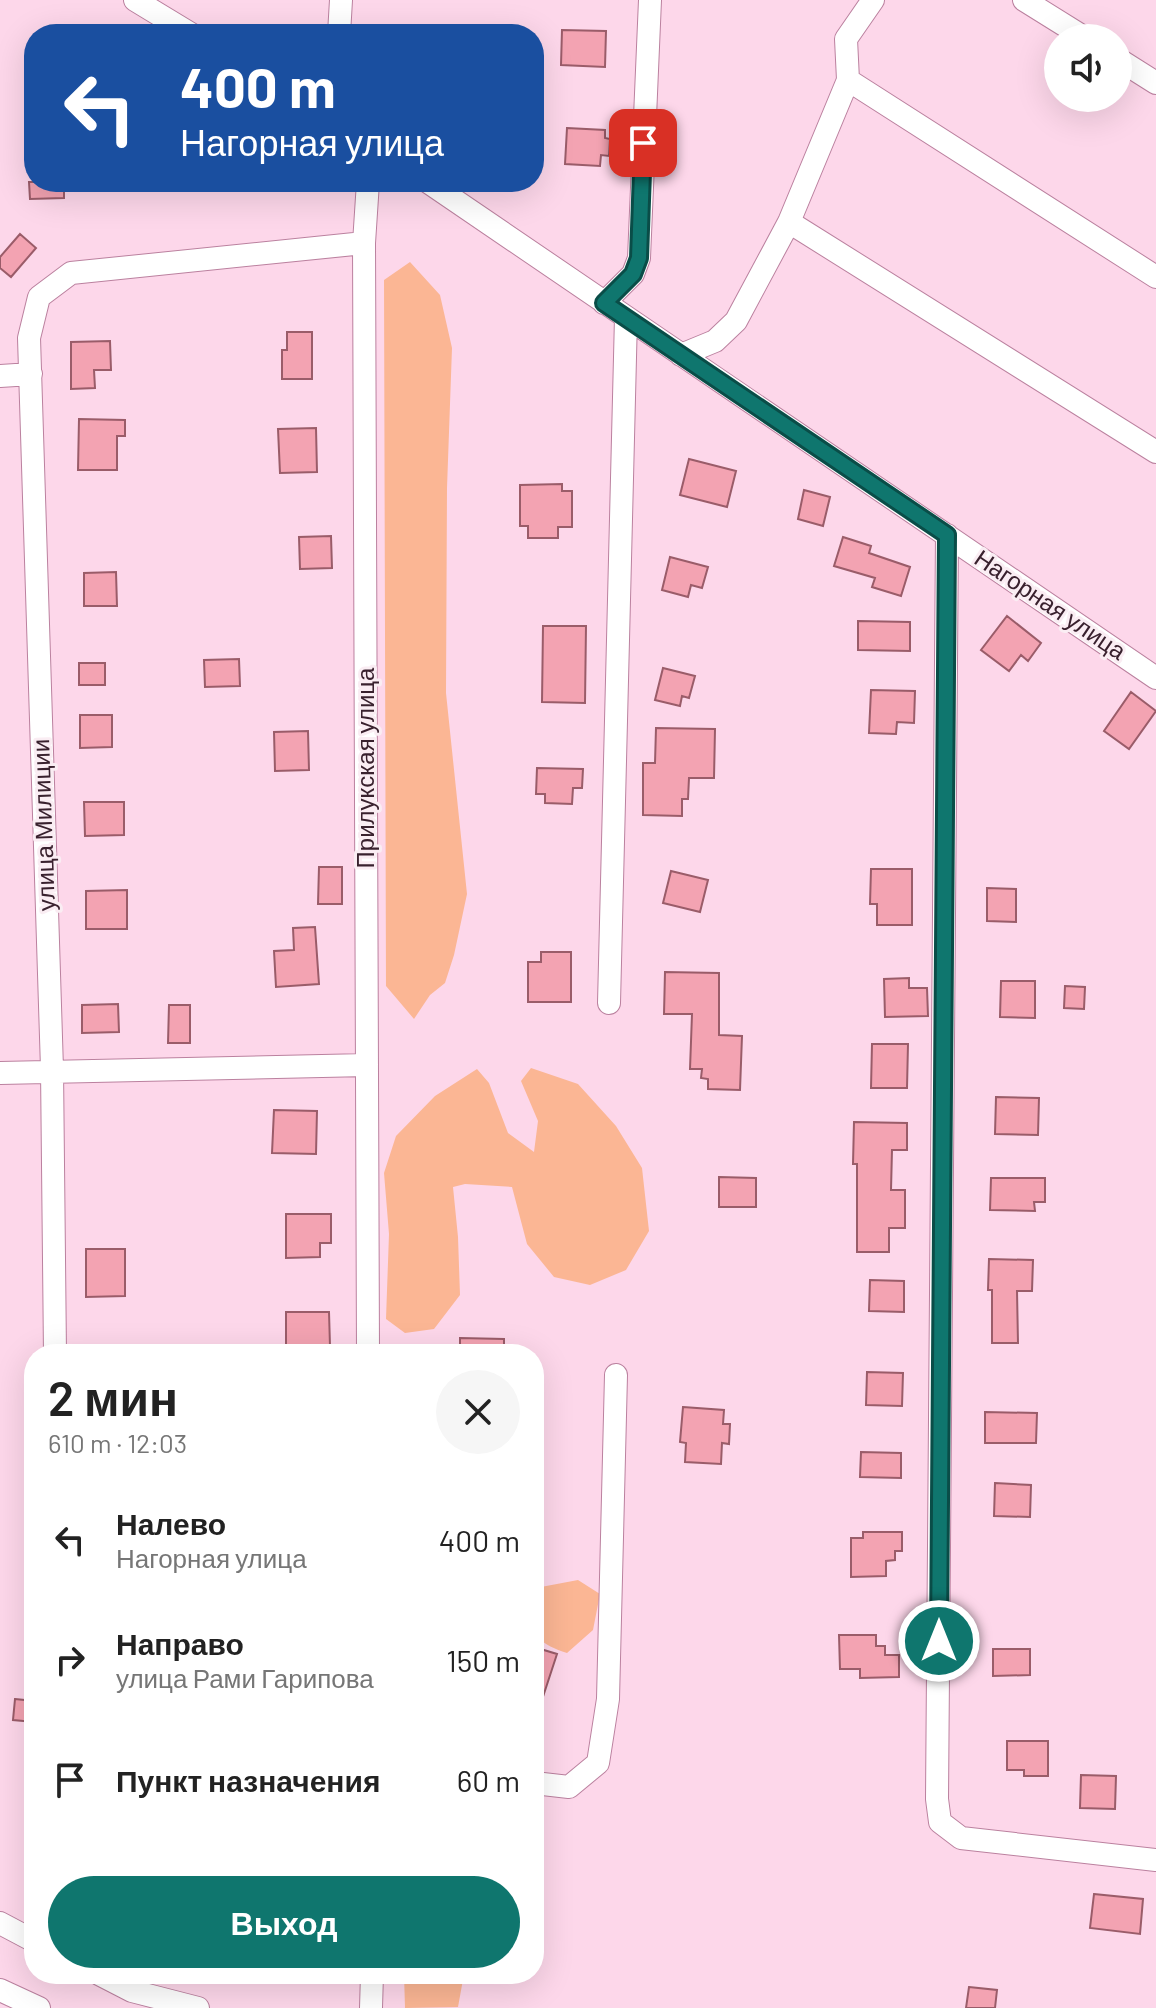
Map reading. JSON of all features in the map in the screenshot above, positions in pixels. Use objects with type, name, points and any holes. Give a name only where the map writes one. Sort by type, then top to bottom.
[{"type":"street","points":[[135,0],[175,24]]},
{"type":"street","points":[[340,24],[341,0]]},
{"type":"street","points":[[604,303],[633,274],[639,258],[650,0]]},
{"type":"street","points":[[681,355],[715,341],[736,321],[789,222],[848,80],[846,39],[873,0]]},
{"type":"street","points":[[1024,0],[1063,24]]},
{"type":"street","points":[[1132,68],[1156,83]]},
{"type":"street","points":[[848,80],[1156,277]]},
{"type":"street","name":"Прилукская улица","points":[[367,192],[364,243],[368,1344]]},
{"type":"street","name":"Нагорная улица","points":[[443,192],[1155,676]]},
{"type":"street","points":[[789,222],[1156,452]]},
{"type":"street","name":"улица Милиции","points":[[55,1344],[52,1072],[29,338],[39,297],[71,273],[364,243]]},
{"type":"street","points":[[609,1003],[626,317]]},
{"type":"street","points":[[0,376],[31,374]]},
{"type":"street","points":[[947,535],[937,1799],[940,1822],[961,1838],[1156,1860]]},
{"type":"street","points":[[0,1073],[367,1065]]},
{"type":"street","points":[[544,1784],[569,1787],[598,1763],[608,1699],[616,1375]]},
{"type":"street","points":[[0,1923],[24,1936]]},
{"type":"street","points":[[118,1984],[132,1991],[198,2008]]},
{"type":"street","points":[[371,2008],[372,1984]]},
{"type":"street","points":[[0,1990],[39,2008]]},
{"type":"shaded area","points":[[410,262],[440,295],[452,348],[447,488],[446,693],[467,894],[445,983],[430,995],[414,1019],[386,986],[384,280]]},
{"type":"shaded area","points":[[531,1068],[578,1084],[616,1126],[642,1168],[649,1231],[626,1270],[590,1285],[554,1277],[527,1244],[512,1187],[465,1184],[453,1187],[460,1295],[434,1329],[405,1333],[386,1319],[389,1234],[384,1173],[396,1136],[435,1096],[477,1069],[489,1083],[508,1133],[534,1152],[538,1121],[521,1081]]},
{"type":"shaded area","points":[[578,1580],[600,1594],[593,1630],[567,1653],[544,1643],[544,1586]]},
{"type":"shaded area","points":[[404,1984],[462,1984],[458,2007],[405,2008]]},
{"type":"building","points":[[562,30],[606,31],[605,67],[561,65]]},
{"type":"building","points":[[567,128],[605,130],[605,138],[610,139],[609,156],[601,155],[600,166],[565,164]]},
{"type":"building","points":[[30,192],[64,192],[64,198],[30,199]]},
{"type":"building","points":[[20,234],[36,248],[11,277],[0,268],[0,257]]},
{"type":"building","points":[[287,332],[312,332],[312,379],[282,379],[282,350],[287,350]]},
{"type":"building","points":[[110,341],[111,370],[94,370],[95,388],[71,389],[71,342]]},
{"type":"building","points":[[79,419],[125,420],[125,436],[117,436],[117,470],[78,470]]},
{"type":"building","points":[[316,428],[317,472],[280,473],[278,429]]},
{"type":"building","points":[[689,459],[736,471],[727,507],[680,495]]},
{"type":"building","points":[[562,484],[562,491],[572,491],[572,527],[558,527],[558,538],[528,538],[528,526],[520,526],[520,485]]},
{"type":"building","points":[[804,490],[830,497],[823,526],[798,519]]},
{"type":"building","points":[[331,536],[332,568],[300,569],[299,537]]},
{"type":"building","points":[[843,537],[871,546],[869,553],[910,567],[901,596],[872,587],[875,578],[834,566]]},
{"type":"building","points":[[670,557],[708,567],[702,588],[691,585],[688,597],[662,590]]},
{"type":"building","points":[[116,572],[117,606],[84,606],[84,573]]},
{"type":"building","points":[[1007,616],[1041,643],[1028,661],[1021,655],[1009,671],[981,650]]},
{"type":"building","points":[[858,621],[910,622],[910,651],[858,650]]},
{"type":"building","points":[[543,626],[586,626],[585,703],[542,702]]},
{"type":"building","points":[[239,659],[240,686],[205,687],[204,660]]},
{"type":"building","points":[[79,663],[105,663],[105,685],[79,685]]},
{"type":"building","points":[[663,668],[695,676],[689,698],[682,696],[680,706],[655,700]]},
{"type":"building","points":[[871,690],[915,691],[914,723],[897,722],[896,734],[869,733]]},
{"type":"building","points":[[1131,692],[1156,711],[1129,749],[1104,731]]},
{"type":"building","points":[[80,715],[112,715],[112,747],[80,748]]},
{"type":"building","points":[[656,728],[715,729],[714,778],[689,778],[688,799],[682,799],[682,816],[643,815],[643,763],[655,763]]},
{"type":"building","points":[[308,731],[309,770],[275,771],[274,732]]},
{"type":"building","points":[[537,768],[583,769],[582,788],[573,788],[572,804],[545,803],[545,794],[536,794]]},
{"type":"building","points":[[84,802],[124,802],[124,835],[85,836]]},
{"type":"building","points":[[319,867],[342,867],[342,904],[318,904]]},
{"type":"building","points":[[871,869],[912,869],[912,925],[877,925],[877,904],[870,904]]},
{"type":"building","points":[[671,871],[708,880],[700,912],[663,903]]},
{"type":"building","points":[[987,888],[1016,889],[1016,922],[987,921]]},
{"type":"building","points":[[127,890],[127,929],[86,929],[86,891]]},
{"type":"building","points":[[315,927],[319,984],[276,987],[274,951],[294,950],[293,928]]},
{"type":"building","points":[[541,952],[571,952],[571,1002],[528,1002],[528,962],[541,962]]},
{"type":"building","points":[[665,972],[719,973],[719,1035],[742,1036],[740,1090],[708,1089],[708,1079],[701,1078],[702,1069],[690,1069],[692,1014],[664,1014]]},
{"type":"building","points":[[909,978],[909,988],[927,988],[928,1016],[885,1017],[884,979]]},
{"type":"building","points":[[1001,981],[1035,981],[1035,1018],[1000,1017]]},
{"type":"building","points":[[1065,986],[1085,987],[1084,1009],[1064,1008]]},
{"type":"building","points":[[118,1004],[119,1032],[82,1033],[82,1005]]},
{"type":"building","points":[[169,1005],[190,1005],[190,1043],[168,1043]]},
{"type":"building","points":[[872,1044],[908,1044],[907,1088],[871,1088]]},
{"type":"building","points":[[996,1097],[1039,1098],[1038,1135],[995,1134]]},
{"type":"building","points":[[274,1110],[317,1111],[316,1154],[272,1153]]},
{"type":"building","points":[[854,1122],[907,1123],[907,1150],[892,1150],[891,1190],[905,1190],[905,1228],[889,1228],[889,1252],[857,1252]]},
{"type":"building","points":[[719,1177],[756,1178],[756,1207],[719,1207]]},
{"type":"building","points":[[991,1178],[1045,1178],[1045,1202],[1034,1202],[1035,1211],[990,1210]]},
{"type":"building","points":[[286,1214],[331,1214],[331,1243],[320,1243],[320,1257],[286,1258]]},
{"type":"building","points":[[86,1249],[125,1249],[125,1296],[86,1297]]},
{"type":"building","points":[[989,1259],[1033,1260],[1032,1291],[1017,1291],[1018,1343],[992,1343]]},
{"type":"building","points":[[870,1280],[904,1281],[904,1312],[869,1311]]},
{"type":"building","points":[[286,1312],[329,1312],[330,1344],[286,1344]]},
{"type":"building","points":[[460,1338],[504,1339],[504,1344],[460,1344]]},
{"type":"building","points":[[867,1372],[903,1373],[902,1406],[866,1405]]},
{"type":"building","points":[[683,1407],[724,1410],[723,1424],[730,1424],[729,1444],[722,1443],[721,1464],[685,1462],[686,1443],[680,1442]]},
{"type":"building","points":[[985,1412],[1037,1413],[1036,1443],[985,1443]]},
{"type":"building","points":[[861,1452],[901,1453],[901,1478],[860,1477]]},
{"type":"building","points":[[995,1483],[1031,1485],[1030,1517],[994,1516]]},
{"type":"building","points":[[863,1532],[902,1532],[902,1551],[895,1551],[895,1560],[886,1561],[886,1576],[851,1577],[851,1538],[863,1538]]},
{"type":"building","points":[[839,1635],[876,1635],[876,1646],[885,1646],[885,1655],[899,1655],[899,1677],[860,1678],[860,1669],[840,1669]]},
{"type":"building","points":[[993,1649],[1030,1649],[1030,1675],[993,1676]]},
{"type":"building","points":[[544,1650],[557,1654],[544,1694]]},
{"type":"building","points":[[15,1699],[24,1700],[24,1721],[13,1720]]},
{"type":"building","points":[[1007,1741],[1048,1741],[1048,1776],[1024,1776],[1024,1770],[1007,1770]]},
{"type":"building","points":[[1081,1775],[1116,1776],[1115,1809],[1080,1808]]},
{"type":"building","points":[[1094,1894],[1143,1899],[1140,1934],[1090,1928]]},
{"type":"building","points":[[969,1987],[997,1990],[995,2008],[966,2008]]},
{"type":"route","points":[[643,143],[639,258],[633,274],[604,303],[947,535],[939,1641]]}]
